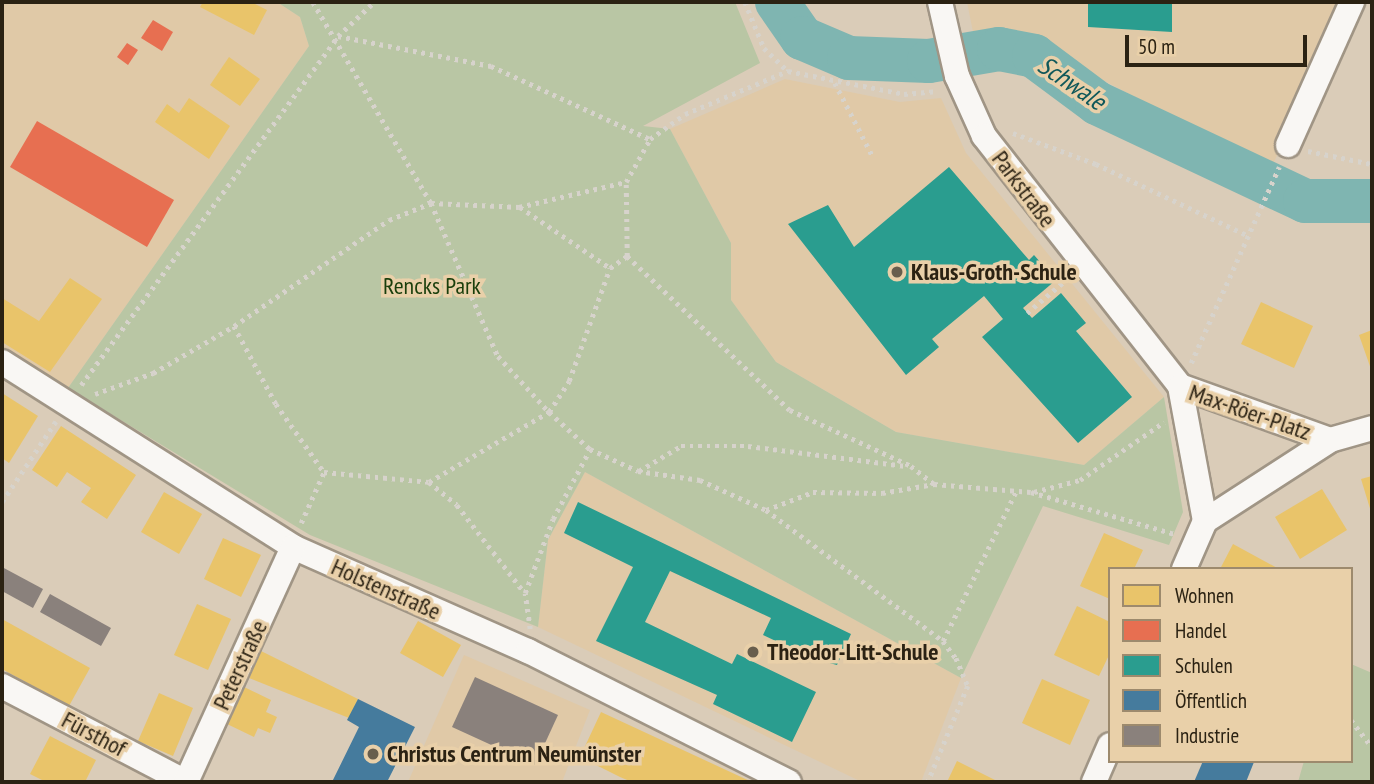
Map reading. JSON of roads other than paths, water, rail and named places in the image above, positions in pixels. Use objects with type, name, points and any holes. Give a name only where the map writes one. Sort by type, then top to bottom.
[{"type":"street","name":"Parkstraße","points":[[940,2],[947,43],[959,83],[984,136],[1184,396]]},
{"type":"street","points":[[1289,145],[1352,2]]},
{"type":"street","name":"Holstenstraße","points":[[2,362],[293,547],[528,651],[789,782]]},
{"type":"street","name":"Max-Röer-Platz","points":[[1200,532],[1184,396],[1330,440]]},
{"type":"street","points":[[1186,567],[1200,532],[1330,440],[1372,428]]},
{"type":"street","name":"Peterstraße","points":[[186,782],[293,547]]},
{"type":"street","name":"Fürsthof","points":[[2,686],[186,782]]},
{"type":"street","points":[[1094,782],[1108,750]]},
{"type":"waterway","name":"Schwale","points":[[777,2],[802,38],[849,58],[929,61],[999,49],[1034,56],[1097,103],[1305,201],[1372,201]]},
{"type":"place","name":"Klaus-Groth-Schule","points":[[897,272]]},
{"type":"place","name":"Theodor-Litt-Schule","points":[[753,652]]},
{"type":"place","name":"Christus Centrum Neumünster","points":[[373,754]]},
{"type":"park label","name":"Rencks Park","points":[[432,286]]}]
